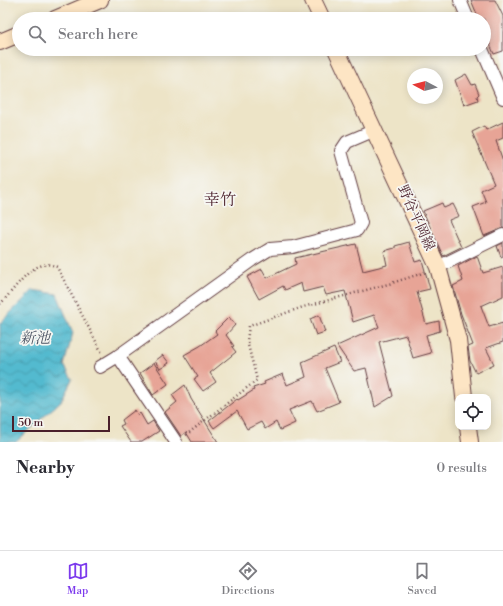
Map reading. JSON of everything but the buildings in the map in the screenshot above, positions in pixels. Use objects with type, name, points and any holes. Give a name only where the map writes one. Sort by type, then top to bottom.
[{"type":"main road","points":[[72,12],[100,0]]},
{"type":"main road","points":[[313,0],[319,12]]},
{"type":"main road","points":[[0,42],[12,37]]},
{"type":"main road","name":"野谷平岡線","points":[[339,56],[438,267],[458,340],[464,394]]},
{"type":"main road","points":[[468,430],[470,442]]},
{"type":"street","points":[[460,0],[465,12]]},
{"type":"street","points":[[485,56],[503,98]]},
{"type":"street","points":[[104,364],[118,356],[252,260],[270,249],[293,247],[357,230],[361,223],[341,151],[346,142],[375,130]]},
{"type":"street","points":[[438,267],[503,235]]},
{"type":"street","points":[[118,356],[176,442]]},
{"type":"path","points":[[0,304],[29,273],[42,264],[50,264],[57,267],[104,364]]},
{"type":"path","points":[[176,442],[257,380],[247,341],[249,326],[303,307],[392,283],[438,267]]},
{"type":"water","name":"新池","points":[[33,290],[57,294],[73,333],[64,365],[72,379],[61,401],[16,442],[0,442],[0,323]]},
{"type":"district","name":"幸竹","points":[[220,200]]}]
